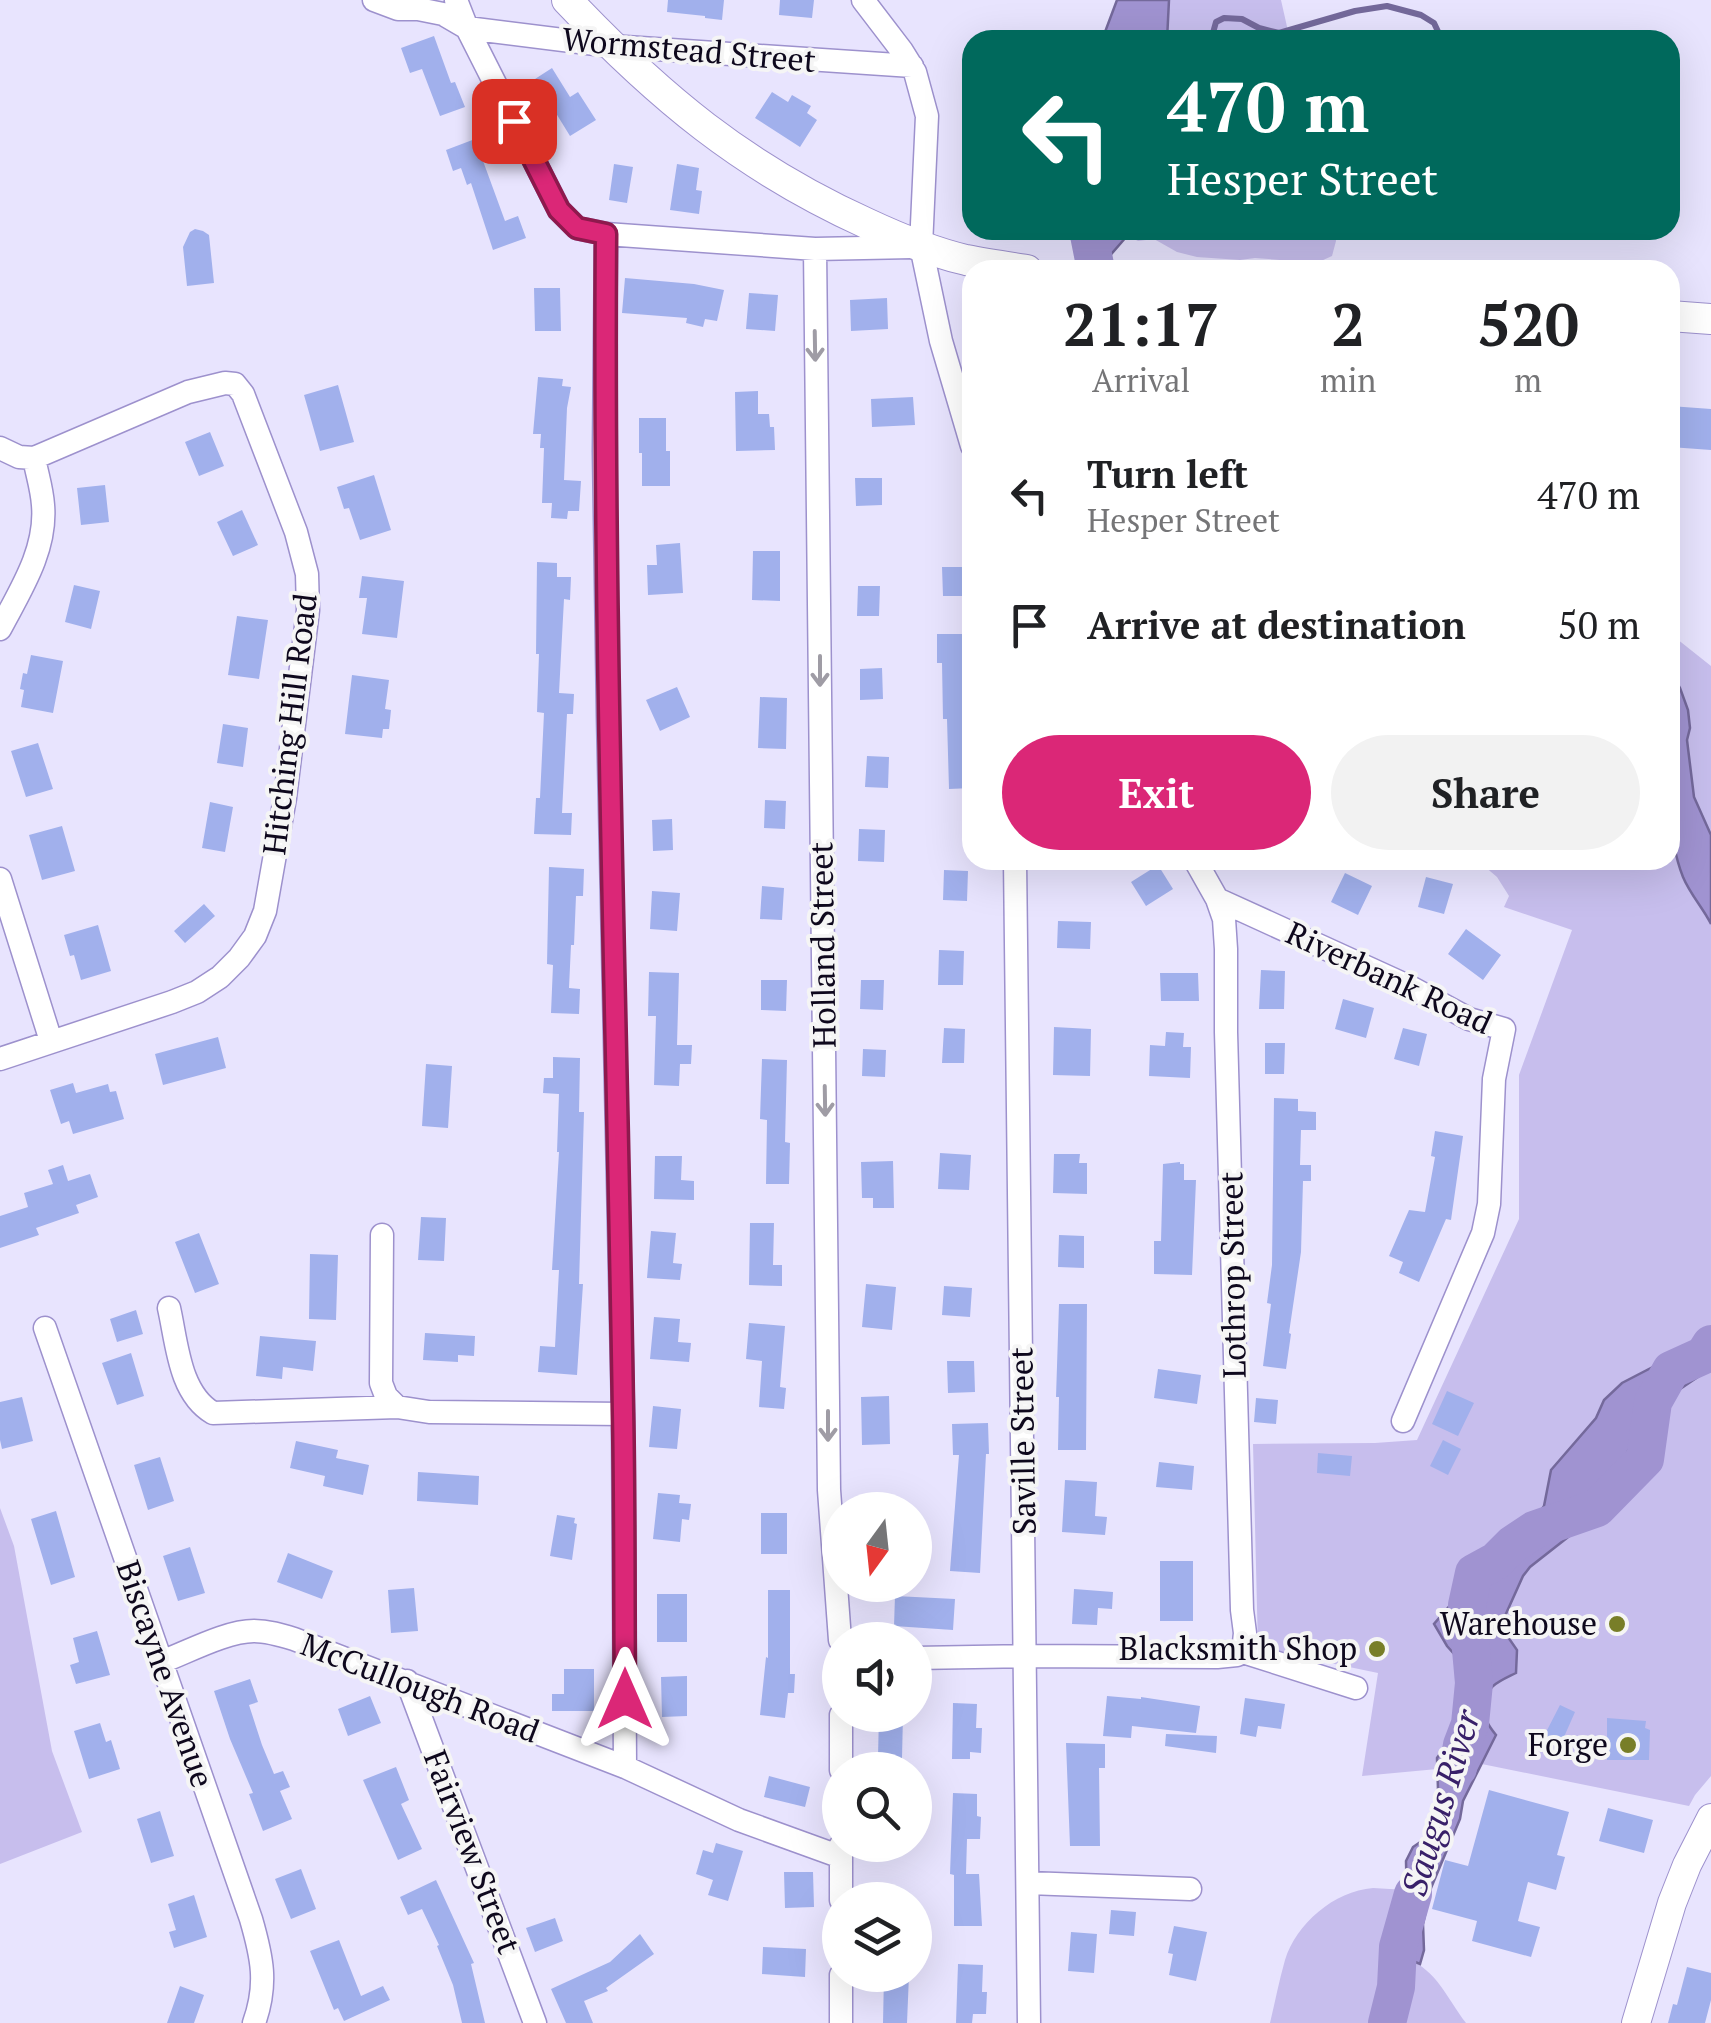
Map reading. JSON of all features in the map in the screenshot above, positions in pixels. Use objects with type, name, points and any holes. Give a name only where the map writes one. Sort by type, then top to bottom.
[{"type":"main road","points":[[567,0],[646,79],[732,148],[832,208],[921,246],[968,260]]},
{"type":"main road","points":[[1680,317],[1711,319]]},
{"type":"street","name":"Wormstead Street","points":[[374,0],[398,9],[443,14],[467,28],[611,46],[912,66]]},
{"type":"street","points":[[456,0],[559,210],[577,228],[606,234],[814,249],[921,246]]},
{"type":"street","points":[[863,0],[912,66],[927,116],[921,246],[941,342],[962,412]]},
{"type":"street","points":[[606,234],[604,451],[623,1414],[625,1767]]},
{"type":"street","name":"Holland Street","points":[[814,249],[829,1490],[839,1622]]},
{"type":"street","name":"Hitching Hill Road","points":[[34,458],[188,392],[225,382],[235,384],[296,532],[307,574],[308,610],[285,798],[269,898],[255,936],[230,968],[197,992],[51,1041]]},
{"type":"street","points":[[0,448],[19,457],[34,458],[43,504],[32,566],[0,630]]},
{"type":"street","name":"Saville Street","points":[[1015,870],[1029,2023]]},
{"type":"street","points":[[1201,870],[1218,900]]},
{"type":"street","points":[[0,878],[51,1041],[0,1059]]},
{"type":"street","name":"Riverbank Road","points":[[1218,900],[1469,1019],[1504,1029],[1494,1079],[1489,1204],[1483,1233],[1403,1420]]},
{"type":"street","name":"Lothrop Street","points":[[1218,900],[1226,949],[1234,1350],[1242,1610],[1246,1633],[1243,1652]]},
{"type":"street","points":[[382,1236],[381,1383],[386,1396],[397,1406],[430,1412],[623,1414]]},
{"type":"street","points":[[169,1308],[184,1377],[202,1406],[213,1414],[397,1406]]},
{"type":"street","name":"Biscayne Avenue","points":[[44,1328],[251,1919],[262,1960],[260,2007],[254,2023]]},
{"type":"street","name":"McCullough Road","points":[[161,1662],[232,1634],[268,1632],[294,1639],[625,1767],[739,1820],[822,1845]]},
{"type":"street","points":[[932,1658],[1217,1657],[1243,1652],[1356,1688]]},
{"type":"street","name":"Fairview Street","points":[[407,1681],[535,2023]]},
{"type":"street","points":[[1636,2023],[1672,1904],[1711,1818]]},
{"type":"street","points":[[1028,1883],[1190,1890]]},
{"type":"street","points":[[841,1992],[841,2023]]},
{"type":"shaded area","points":[[1169,0],[1281,0],[1288,30],[1168,30]]},
{"type":"shaded area","points":[[1156,240],[1336,241],[1332,256],[1323,260],[1240,260],[1177,252]]},
{"type":"shaded area","points":[[1680,641],[1711,666],[1711,835],[1694,798],[1687,740],[1688,710],[1680,691]]},
{"type":"shaded area","points":[[1680,866],[1711,924],[1711,1776],[1689,1806],[1467,1761],[1448,1768],[1362,1776],[1378,1673],[1258,1648],[1253,1444],[1417,1440],[1519,1219],[1519,1075],[1572,930],[1504,907],[1509,896],[1489,870],[1680,870]]},
{"type":"shaded area","points":[[0,1508],[14,1546],[52,1751],[82,1832],[0,1864]]},
{"type":"shaded area","points":[[1373,1888],[1407,1890],[1401,1931],[1407,1958],[1434,1978],[1466,2023],[1270,2023],[1285,1960],[1307,1922],[1344,1895]]},
{"type":"water","points":[[1117,0],[1169,0],[1168,30],[1106,30]]},
{"type":"water","points":[[1078,240],[1124,240],[1107,259],[1086,259]]},
{"type":"water","points":[[1680,688],[1688,710],[1687,740],[1694,797],[1711,835],[1711,924],[1683,877]]},
{"type":"water","points":[[1711,1327],[1711,1368],[1642,1420],[1634,1441],[1586,1523],[1523,1576],[1505,1616],[1508,1637],[1517,1650],[1516,1673],[1494,1685],[1488,1693],[1486,1718],[1496,1735],[1463,1801],[1460,1819],[1431,1888],[1420,1964],[1406,1958],[1398,1944],[1407,1905],[1406,1861],[1413,1847],[1429,1836],[1439,1821],[1437,1758],[1465,1729],[1473,1706],[1471,1673],[1434,1624],[1497,1551],[1535,1519],[1544,1506],[1551,1470],[1596,1418],[1604,1400],[1622,1383],[1672,1357]]},
{"type":"building","points":[[668,0],[724,0],[722,20],[667,12]]},
{"type":"building","points":[[780,0],[814,0],[812,18],[779,15]]},
{"type":"building","points":[[434,36],[451,83],[455,82],[465,107],[440,116],[422,69],[410,73],[401,48]]},
{"type":"building","points":[[552,68],[570,97],[578,92],[596,120],[570,136],[535,79]]},
{"type":"building","points":[[772,92],[788,102],[792,95],[811,106],[807,113],[817,120],[800,147],[755,118]]},
{"type":"building","points":[[475,139],[505,221],[518,216],[526,238],[493,250],[471,183],[467,185],[461,168],[453,171],[446,150]]},
{"type":"building","points":[[614,164],[633,167],[627,203],[609,200]]},
{"type":"building","points":[[677,164],[699,168],[699,214],[670,210]]},
{"type":"building","points":[[195,229],[209,235],[214,283],[187,286],[183,247]]},
{"type":"building","points":[[625,278],[724,290],[717,321],[705,319],[703,327],[686,323],[687,318],[622,313]]},
{"type":"building","points":[[534,288],[560,288],[561,331],[535,331]]},
{"type":"building","points":[[749,293],[778,295],[775,331],[746,329]]},
{"type":"building","points":[[887,298],[888,329],[851,331],[850,300]]},
{"type":"building","points":[[538,377],[563,379],[562,386],[571,387],[564,480],[581,481],[579,511],[568,511],[567,519],[551,518],[552,503],[542,503],[544,448],[540,448],[541,434],[533,434]]},
{"type":"building","points":[[338,385],[354,442],[320,451],[304,395]]},
{"type":"building","points":[[758,391],[758,414],[769,414],[775,450],[736,451],[735,392]]},
{"type":"building","points":[[913,397],[915,425],[872,427],[871,399]]},
{"type":"building","points":[[1680,407],[1711,409],[1711,450],[1680,448]]},
{"type":"building","points":[[639,418],[666,418],[670,486],[642,486]]},
{"type":"building","points":[[210,432],[224,466],[199,476],[185,442]]},
{"type":"building","points":[[374,475],[391,530],[360,540],[337,487]]},
{"type":"building","points":[[855,478],[882,478],[882,505],[856,506]]},
{"type":"building","points":[[105,485],[109,522],[81,525],[77,488]]},
{"type":"building","points":[[242,510],[258,545],[233,556],[217,522]]},
{"type":"building","points":[[680,543],[683,593],[648,595],[647,565],[657,565],[656,545]]},
{"type":"building","points":[[753,551],[780,551],[780,601],[752,600]]},
{"type":"building","points":[[537,562],[557,563],[557,577],[571,577],[570,600],[564,599],[559,693],[574,694],[573,714],[567,714],[562,813],[572,813],[571,835],[534,834],[536,798],[540,798],[544,713],[537,712]]},
{"type":"building","points":[[942,567],[962,567],[962,596],[943,596]]},
{"type":"building","points":[[362,576],[404,581],[397,638],[362,634],[367,598],[359,598]]},
{"type":"building","points":[[74,585],[100,591],[91,629],[65,622]]},
{"type":"building","points":[[858,586],[880,586],[879,616],[857,616]]},
{"type":"building","points":[[237,616],[268,620],[259,679],[228,675]]},
{"type":"building","points":[[937,634],[962,634],[962,788],[949,789],[942,663],[937,663]]},
{"type":"building","points":[[31,655],[63,661],[53,713],[21,707],[23,673],[27,674]]},
{"type":"building","points":[[882,668],[883,699],[860,700],[860,669]]},
{"type":"building","points":[[352,675],[389,680],[385,709],[391,710],[389,729],[383,729],[382,738],[345,734]]},
{"type":"building","points":[[677,687],[690,717],[660,731],[646,700]]},
{"type":"building","points":[[760,697],[787,698],[786,749],[758,748]]},
{"type":"building","points":[[223,724],[248,728],[243,767],[217,763]]},
{"type":"building","points":[[38,743],[53,789],[26,797],[11,751]]},
{"type":"building","points":[[867,756],[889,757],[888,788],[865,787]]},
{"type":"building","points":[[765,800],[786,801],[785,829],[764,828]]},
{"type":"building","points":[[210,802],[233,807],[225,852],[202,848]]},
{"type":"building","points":[[672,819],[673,850],[653,851],[652,820]]},
{"type":"building","points":[[62,826],[75,871],[42,880],[29,835]]},
{"type":"building","points":[[859,829],[885,830],[884,862],[858,861]]},
{"type":"building","points":[[549,867],[584,869],[583,896],[576,896],[569,988],[580,989],[579,1014],[551,1013],[553,965],[547,964]]},
{"type":"building","points":[[944,870],[968,871],[967,901],[943,900]]},
{"type":"building","points":[[1150,870],[1161,870],[1173,889],[1146,906],[1131,882]]},
{"type":"building","points":[[1345,873],[1372,886],[1358,915],[1331,902]]},
{"type":"building","points":[[1426,877],[1453,884],[1444,914],[1418,907]]},
{"type":"building","points":[[762,886],[784,888],[782,920],[760,919]]},
{"type":"building","points":[[652,891],[680,893],[677,931],[650,929]]},
{"type":"building","points":[[204,904],[215,916],[185,943],[174,931]]},
{"type":"building","points":[[1058,921],[1091,922],[1090,949],[1057,948]]},
{"type":"building","points":[[98,925],[111,971],[81,980],[64,935]]},
{"type":"building","points":[[1466,929],[1501,955],[1483,980],[1448,954]]},
{"type":"building","points":[[939,950],[964,951],[963,985],[938,985]]},
{"type":"building","points":[[1261,970],[1285,971],[1284,1009],[1259,1009]]},
{"type":"building","points":[[649,972],[679,973],[677,1045],[692,1045],[691,1064],[680,1064],[679,1086],[654,1085],[656,1016],[648,1016]]},
{"type":"building","points":[[1160,973],[1198,973],[1199,1001],[1161,1001]]},
{"type":"building","points":[[761,980],[787,980],[786,1011],[761,1010]]},
{"type":"building","points":[[861,980],[884,980],[883,1010],[860,1009]]},
{"type":"building","points":[[1343,999],[1374,1008],[1366,1038],[1335,1029]]},
{"type":"building","points":[[1054,1027],[1091,1029],[1090,1076],[1053,1075]]},
{"type":"building","points":[[944,1028],[965,1029],[964,1063],[942,1063]]},
{"type":"building","points":[[1403,1028],[1427,1034],[1419,1066],[1394,1059]]},
{"type":"building","points":[[1166,1032],[1184,1033],[1183,1047],[1191,1047],[1190,1078],[1149,1076],[1150,1045],[1165,1046]]},
{"type":"building","points":[[218,1037],[226,1068],[163,1085],[155,1054]]},
{"type":"building","points":[[1265,1043],[1285,1043],[1284,1074],[1265,1074]]},
{"type":"building","points":[[863,1049],[886,1050],[885,1077],[862,1076]]},
{"type":"building","points":[[553,1057],[580,1058],[579,1112],[584,1112],[579,1284],[583,1284],[577,1375],[538,1372],[540,1346],[555,1347],[559,1270],[552,1270],[559,1094],[543,1093],[544,1078],[553,1078]]},
{"type":"building","points":[[762,1059],[787,1060],[785,1142],[790,1143],[789,1184],[766,1184],[767,1120],[760,1119]]},
{"type":"building","points":[[426,1064],[452,1066],[448,1128],[422,1126]]},
{"type":"building","points":[[73,1083],[76,1093],[108,1084],[110,1092],[116,1091],[124,1119],[73,1134],[69,1121],[61,1124],[50,1090]]},
{"type":"building","points":[[1274,1098],[1298,1099],[1298,1111],[1316,1112],[1316,1130],[1301,1130],[1300,1165],[1311,1165],[1311,1181],[1303,1181],[1301,1252],[1286,1369],[1263,1366],[1271,1304],[1267,1303],[1272,1265]]},
{"type":"building","points":[[1435,1131],[1463,1136],[1451,1220],[1446,1219],[1419,1282],[1399,1273],[1403,1262],[1389,1256],[1409,1210],[1425,1212],[1435,1157],[1431,1156]]},
{"type":"building","points":[[940,1153],[971,1155],[969,1190],[938,1189]]},
{"type":"building","points":[[1054,1154],[1080,1154],[1079,1163],[1087,1163],[1087,1194],[1053,1193]]},
{"type":"building","points":[[655,1156],[682,1156],[681,1180],[694,1181],[694,1200],[654,1199]]},
{"type":"building","points":[[893,1161],[894,1208],[873,1208],[873,1198],[862,1198],[861,1162]]},
{"type":"building","points":[[1163,1164],[1184,1164],[1184,1180],[1196,1180],[1192,1275],[1154,1274],[1154,1241],[1161,1241]]},
{"type":"building","points":[[63,1165],[68,1181],[90,1174],[98,1197],[76,1205],[79,1213],[36,1228],[39,1235],[0,1248],[0,1216],[28,1207],[24,1193],[53,1184],[48,1170]]},
{"type":"building","points":[[421,1217],[446,1218],[444,1261],[418,1260]]},
{"type":"building","points":[[750,1223],[774,1223],[773,1265],[782,1265],[782,1286],[749,1285]]},
{"type":"building","points":[[651,1231],[676,1233],[673,1263],[682,1264],[680,1280],[647,1278]]},
{"type":"building","points":[[199,1233],[219,1284],[195,1293],[175,1242]]},
{"type":"building","points":[[1059,1235],[1084,1236],[1084,1268],[1058,1267]]},
{"type":"building","points":[[310,1254],[338,1255],[336,1320],[309,1319]]},
{"type":"building","points":[[866,1284],[896,1287],[892,1330],[862,1327]]},
{"type":"building","points":[[944,1286],[972,1288],[970,1317],[942,1315]]},
{"type":"building","points":[[1059,1304],[1087,1304],[1086,1450],[1058,1450]]},
{"type":"building","points":[[136,1310],[143,1334],[117,1342],[110,1319]]},
{"type":"building","points":[[654,1317],[680,1319],[678,1342],[691,1343],[689,1362],[650,1359]]},
{"type":"building","points":[[749,1323],[785,1326],[780,1387],[786,1388],[784,1409],[759,1407],[762,1361],[746,1359]]},
{"type":"building","points":[[425,1333],[475,1336],[474,1356],[458,1355],[458,1362],[423,1360]]},
{"type":"building","points":[[260,1336],[316,1341],[313,1371],[283,1367],[282,1379],[256,1376]]},
{"type":"building","points":[[131,1353],[144,1396],[117,1405],[102,1363]]},
{"type":"building","points":[[947,1361],[974,1361],[975,1392],[948,1393]]},
{"type":"building","points":[[1158,1369],[1201,1375],[1197,1404],[1154,1398]]},
{"type":"building","points":[[1447,1391],[1474,1403],[1458,1436],[1432,1424]]},
{"type":"building","points":[[889,1396],[890,1444],[862,1445],[861,1397]]},
{"type":"building","points":[[22,1397],[33,1441],[2,1449],[0,1402]]},
{"type":"building","points":[[1256,1398],[1278,1400],[1276,1424],[1254,1422]]},
{"type":"building","points":[[653,1406],[681,1409],[677,1449],[649,1447]]},
{"type":"building","points":[[988,1423],[980,1573],[950,1571],[959,1455],[953,1455],[952,1424]]},
{"type":"building","points":[[1443,1440],[1461,1449],[1448,1475],[1430,1466]]},
{"type":"building","points":[[296,1441],[338,1450],[336,1458],[369,1465],[363,1495],[323,1486],[325,1476],[290,1468]]},
{"type":"building","points":[[1318,1453],[1352,1456],[1350,1476],[1317,1473]]},
{"type":"building","points":[[160,1457],[174,1501],[148,1510],[134,1465]]},
{"type":"building","points":[[1159,1462],[1194,1466],[1192,1490],[1156,1487]]},
{"type":"building","points":[[418,1472],[479,1476],[478,1505],[417,1501]]},
{"type":"building","points":[[1065,1480],[1097,1482],[1095,1516],[1107,1517],[1105,1535],[1062,1532]]},
{"type":"building","points":[[658,1493],[680,1495],[679,1503],[691,1504],[689,1520],[682,1519],[680,1542],[653,1539]]},
{"type":"building","points":[[56,1511],[75,1577],[51,1585],[31,1519]]},
{"type":"building","points":[[761,1513],[787,1513],[787,1554],[761,1554]]},
{"type":"building","points":[[557,1515],[575,1518],[577,1524],[572,1560],[550,1556]]},
{"type":"building","points":[[190,1547],[205,1593],[178,1601],[163,1556]]},
{"type":"building","points":[[288,1553],[333,1571],[322,1599],[277,1582]]},
{"type":"building","points":[[1160,1561],[1193,1561],[1193,1621],[1160,1621]]},
{"type":"building","points":[[414,1588],[418,1631],[391,1633],[388,1590]]},
{"type":"building","points":[[1074,1589],[1113,1592],[1112,1609],[1098,1608],[1097,1625],[1072,1624]]},
{"type":"building","points":[[768,1590],[790,1590],[790,1674],[795,1674],[794,1693],[788,1693],[785,1718],[760,1715],[768,1658]]},
{"type":"building","points":[[657,1594],[687,1594],[687,1642],[657,1642]]},
{"type":"building","points":[[955,1599],[953,1630],[932,1629],[932,1622],[894,1622],[895,1602]]},
{"type":"building","points":[[97,1631],[110,1675],[76,1684],[70,1665],[79,1662],[73,1638]]},
{"type":"building","points":[[564,1669],[594,1669],[594,1711],[552,1711],[552,1694],[564,1694]]},
{"type":"building","points":[[687,1676],[687,1716],[662,1717],[661,1677]]},
{"type":"building","points":[[250,1679],[258,1702],[249,1705],[262,1745],[274,1774],[283,1771],[290,1787],[280,1791],[292,1819],[263,1831],[249,1794],[253,1793],[214,1691]]},
{"type":"building","points":[[370,1696],[381,1723],[348,1736],[338,1709]]},
{"type":"building","points":[[1107,1696],[1200,1706],[1196,1733],[1132,1726],[1131,1738],[1103,1736]]},
{"type":"building","points":[[1245,1698],[1285,1704],[1281,1729],[1258,1726],[1256,1737],[1240,1734]]},
{"type":"building","points":[[953,1703],[977,1704],[976,1728],[982,1728],[981,1753],[970,1752],[970,1759],[952,1759]]},
{"type":"building","points":[[1560,1705],[1575,1712],[1560,1746],[1543,1738]]},
{"type":"building","name":"Forge","points":[[1607,1718],[1646,1721],[1645,1728],[1650,1730],[1649,1760],[1607,1760]]},
{"type":"building","points":[[100,1723],[106,1742],[111,1740],[120,1769],[89,1779],[74,1731]]},
{"type":"building","points":[[879,1732],[903,1732],[902,1752],[878,1752]]},
{"type":"building","points":[[1166,1734],[1217,1736],[1216,1753],[1165,1746]]},
{"type":"building","points":[[1066,1743],[1105,1744],[1105,1768],[1099,1768],[1100,1846],[1070,1846]]},
{"type":"building","points":[[396,1767],[409,1800],[401,1804],[422,1849],[398,1860],[363,1780]]},
{"type":"building","points":[[769,1776],[810,1787],[805,1807],[764,1797]]},
{"type":"building","points":[[1489,1790],[1569,1812],[1557,1855],[1565,1857],[1556,1890],[1528,1882],[1518,1921],[1540,1927],[1531,1957],[1472,1941],[1477,1921],[1432,1909],[1445,1860],[1468,1866]]},
{"type":"building","points":[[953,1793],[977,1794],[980,1839],[967,1839],[966,1874],[979,1874],[982,1926],[954,1926],[954,1875],[950,1874]]},
{"type":"building","points":[[1608,1808],[1653,1820],[1644,1853],[1599,1841]]},
{"type":"building","points":[[160,1811],[174,1856],[151,1863],[137,1819]]},
{"type":"building","points":[[716,1843],[743,1851],[728,1901],[708,1895],[713,1880],[696,1874],[703,1850],[713,1853]]},
{"type":"building","points":[[301,1869],[316,1909],[291,1919],[275,1879]]},
{"type":"building","points":[[784,1872],[813,1872],[814,1907],[785,1908]]},
{"type":"building","points":[[436,1880],[474,1963],[471,1964],[485,2023],[462,2023],[439,1945],[422,1909],[408,1915],[400,1897]]},
{"type":"building","points":[[194,1895],[207,1937],[174,1948],[169,1932],[176,1930],[168,1904]]},
{"type":"building","points":[[1111,1910],[1136,1912],[1134,1936],[1109,1934]]},
{"type":"building","points":[[555,1918],[563,1941],[535,1952],[526,1928]]},
{"type":"building","points":[[1174,1926],[1207,1932],[1196,1981],[1169,1975],[1173,1954],[1168,1953]]},
{"type":"building","points":[[1071,1932],[1097,1934],[1094,1973],[1068,1971]]},
{"type":"building","points":[[640,1934],[654,1954],[606,1988],[608,1991],[584,2001],[593,2023],[566,2023],[551,1989],[610,1962]]},
{"type":"building","points":[[339,1940],[361,1996],[383,1986],[390,2000],[344,2021],[338,2008],[334,2010],[310,1951]]},
{"type":"building","points":[[763,1947],[806,1949],[805,1977],[762,1974]]},
{"type":"building","points":[[958,1964],[983,1965],[986,2014],[973,2014],[972,2023],[956,2023]]},
{"type":"building","points":[[1687,1967],[1711,1973],[1711,2000],[1705,2023],[1668,2023],[1673,2004],[1677,2005]]},
{"type":"building","points":[[180,1986],[204,1995],[194,2023],[167,2023]]},
{"type":"building","points":[[884,1992],[908,1992],[907,2023],[883,2023]]},
{"type":"waterway","points":[[1289,30],[1387,6],[1421,15],[1437,30]]},
{"type":"waterway","points":[[1214,30],[1216,22],[1224,18],[1242,19],[1267,30]]},
{"type":"waterway","name":"Saugus River","points":[[1090,240],[1094,260]]},
{"type":"waterway","name":"Saugus River","points":[[1458,1768],[1470,1724],[1474,1683],[1467,1605],[1474,1573],[1496,1561],[1534,1530],[1597,1508],[1645,1459],[1653,1402],[1671,1370],[1704,1355],[1711,1344]]},
{"type":"waterway","name":"Saugus River","points":[[1387,2023],[1396,1987],[1398,1947],[1413,1894]]},
{"type":"place","name":"Warehouse","points":[[1617,1624]]},
{"type":"place","name":"Blacksmith Shop","points":[[1377,1649]]},
{"type":"place","name":"Forge","points":[[1628,1745]]},
{"type":"route","points":[[514,121],[559,210],[577,228],[606,234],[604,451],[625,1699]]}]
